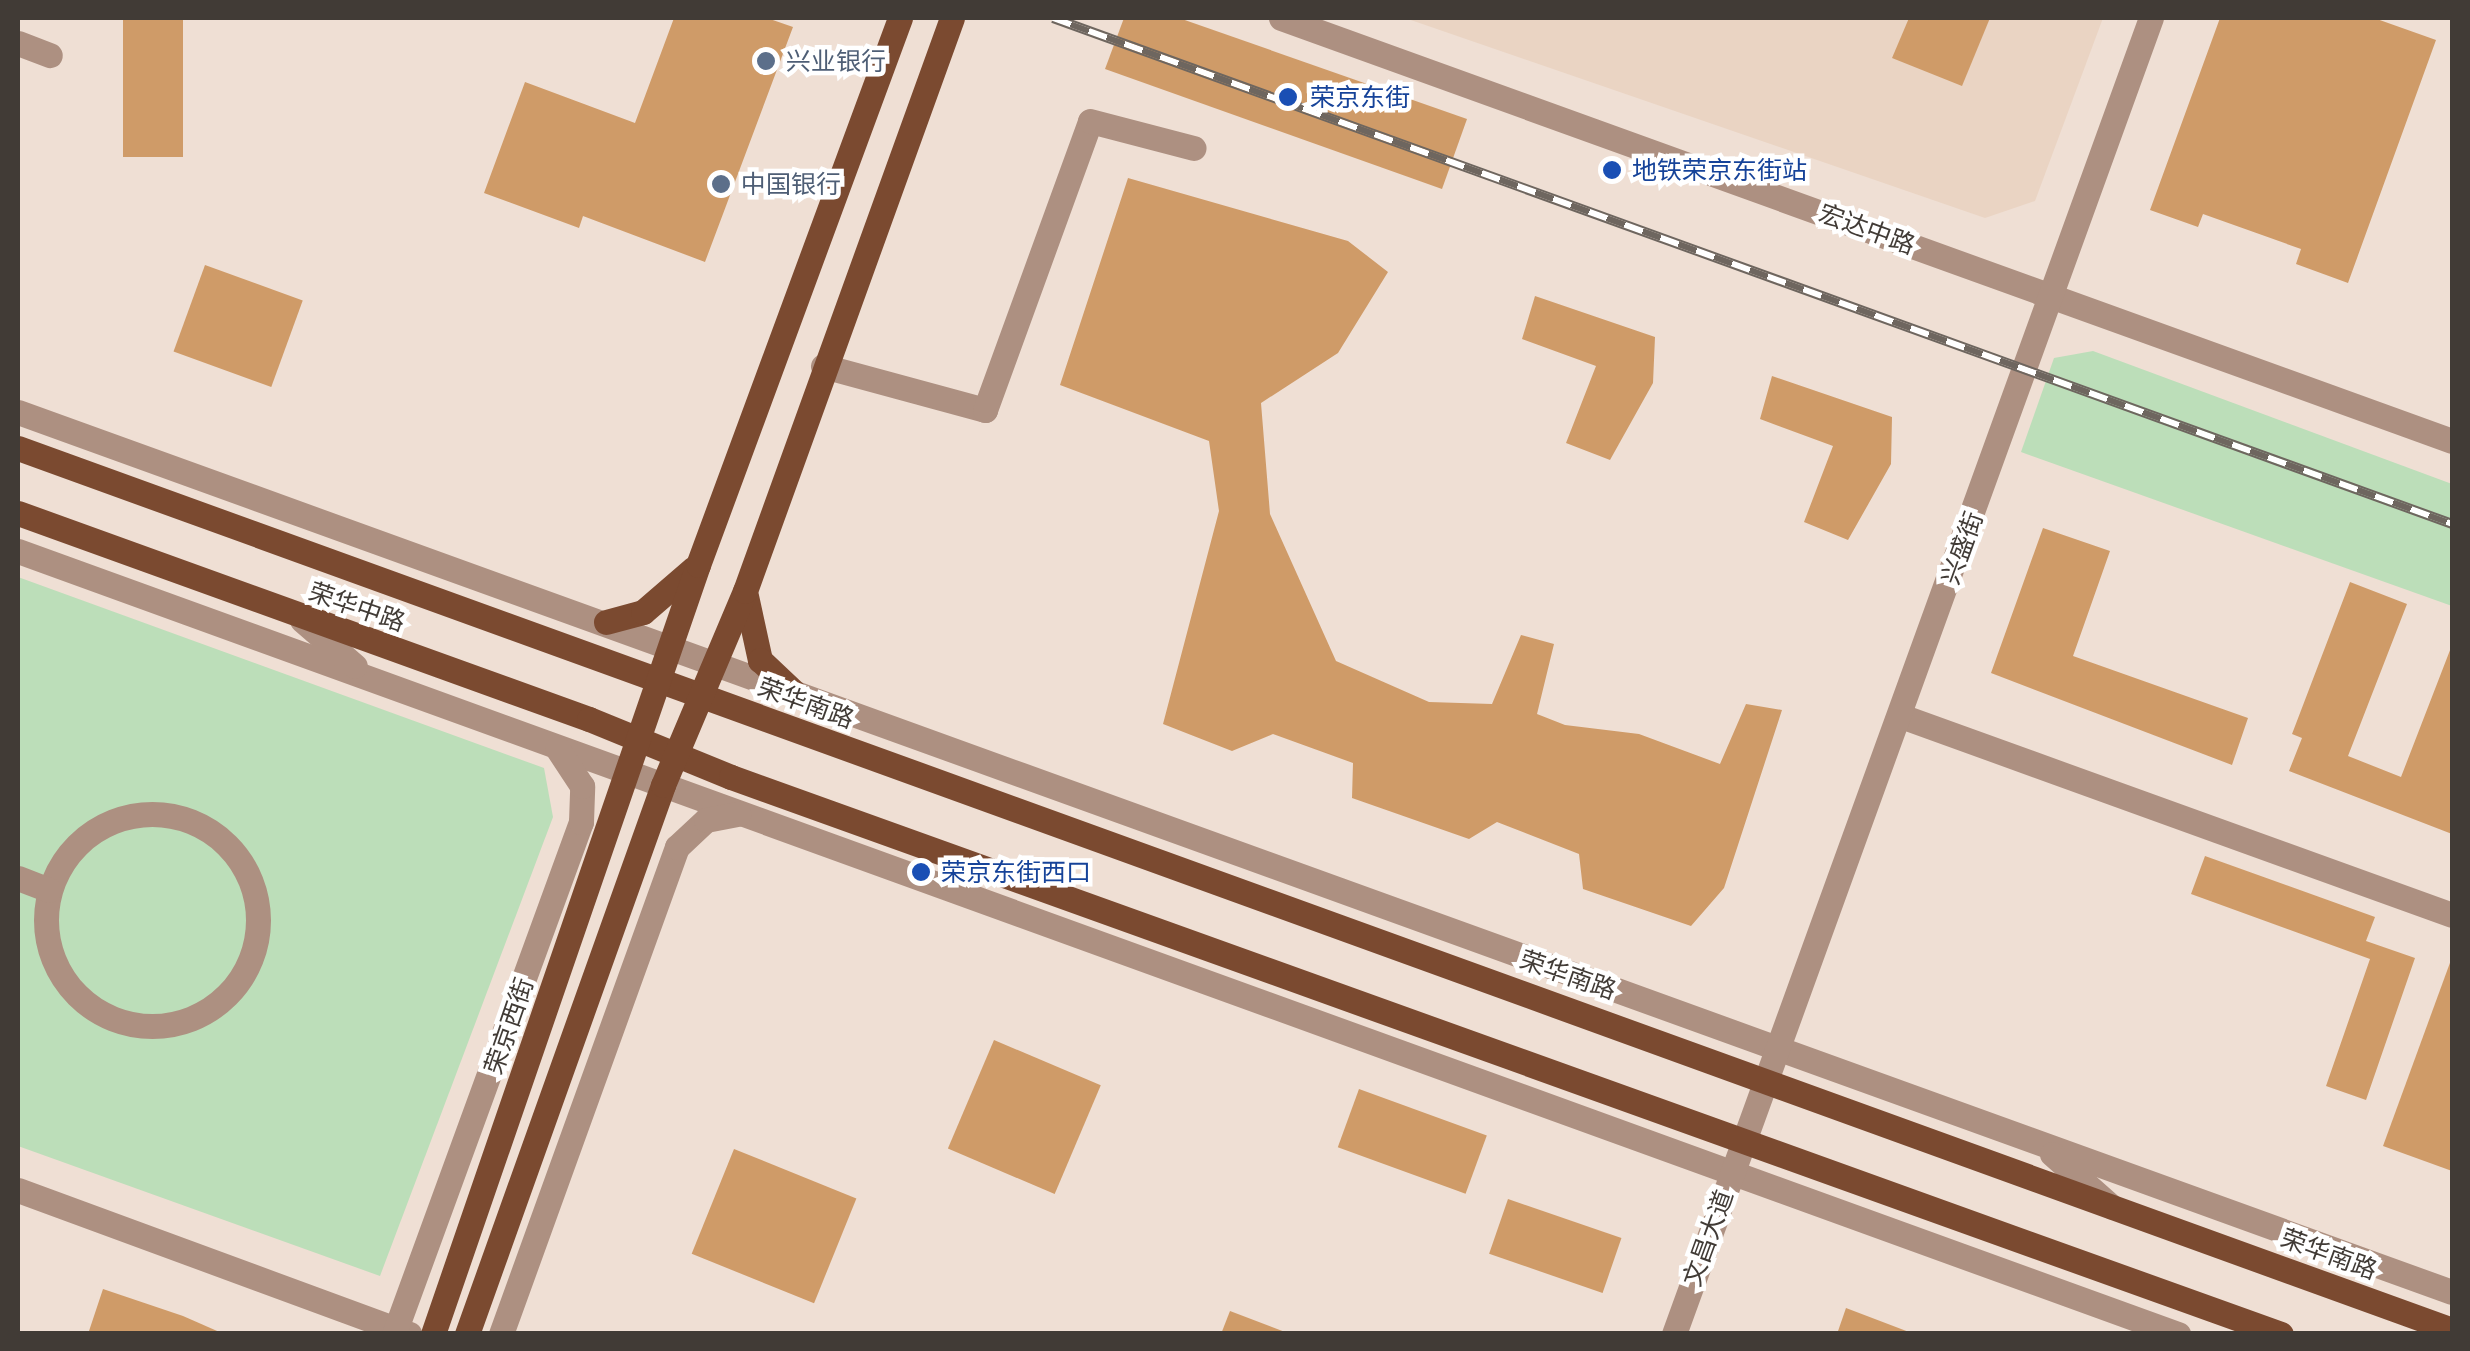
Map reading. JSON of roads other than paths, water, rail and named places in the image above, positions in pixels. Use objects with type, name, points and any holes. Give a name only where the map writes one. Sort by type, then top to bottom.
[{"type":"main road","points":[[663,681],[698,565],[900,18]]},
{"type":"main road","points":[[467,1334],[663,785],[746,592],[952,18]]},
{"type":"main road","name":"荣华中路","points":[[18,448],[663,681]]},
{"type":"main road","name":"荣华中路","points":[[18,513],[677,754]]},
{"type":"main road","points":[[606,622],[643,612],[698,565]]},
{"type":"main road","points":[[746,592],[760,660],[799,697]]},
{"type":"main road","name":"荣华南路","points":[[663,681],[1766,1076],[2452,1330]]},
{"type":"main road","name":"荣京西街","points":[[433,1334],[663,681]]},
{"type":"main road","points":[[677,754],[2281,1334]]},
{"type":"street","name":"宏达中路","points":[[1281,18],[2452,441]]},
{"type":"street","name":"兴盛街","points":[[1766,1076],[2054,297],[2151,18]]},
{"type":"street","points":[[18,43],[50,55]]},
{"type":"street","points":[[824,366],[986,410],[1090,120],[1194,148]]},
{"type":"street","points":[[18,412],[606,622],[799,697],[1777,1044],[2041,1145],[2452,1292]]},
{"type":"street","points":[[18,550],[2178,1334]]},
{"type":"street","points":[[302,620],[366,676]]},
{"type":"street","points":[[1901,716],[2452,916]]},
{"type":"street","points":[[18,1190],[400,1332],[580,822],[582,786],[553,744]]},
{"type":"street","points":[[1000,769],[1062,827]]},
{"type":"street","points":[[157,813],[192,820],[222,839],[245,866],[257,899],[258,934],[248,969],[212,1007],[164,1027],[129,1025],[96,1012],[70,990],[52,960],[44,925],[49,890],[65,858],[90,833],[122,818],[157,813]]},
{"type":"street","points":[[502,1334],[677,847],[706,820],[742,814]]},
{"type":"street","points":[[18,878],[49,890]]},
{"type":"street","points":[[1422,1026],[1486,1083]]},
{"type":"street","name":"文昌大道","points":[[1674,1334],[1766,1076]]},
{"type":"street","points":[[2041,1145],[2112,1207]]},
{"type":"railway","points":[[1053,18],[2452,524]]},
{"type":"place","name":"兴业银行","points":[[766,61]]},
{"type":"place","name":"荣京东街","points":[[1288,97]]},
{"type":"place","name":"地铁荣京东街站","points":[[1612,170]]},
{"type":"place","name":"中国银行","points":[[721,184]]},
{"type":"place","name":"荣京东街西口","points":[[921,872]]}]
